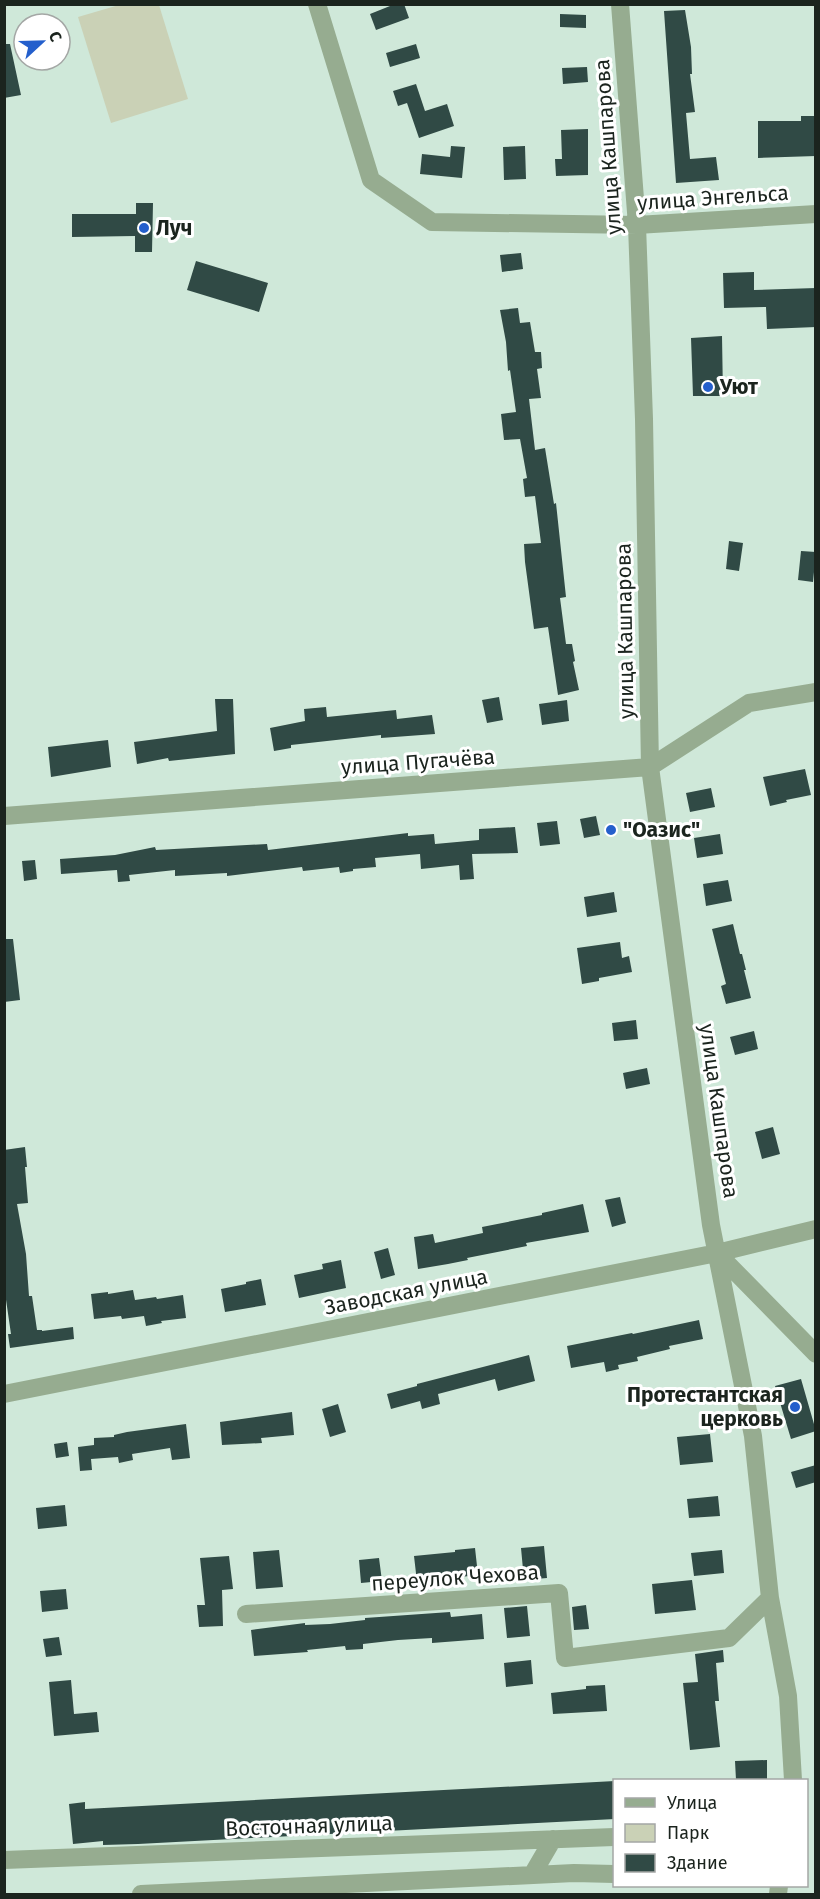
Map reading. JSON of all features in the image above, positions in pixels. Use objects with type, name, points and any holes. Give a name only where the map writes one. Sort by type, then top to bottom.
[{"type":"street","name":"улица Энгельса","points":[[317,4],[371,180],[432,222],[637,225],[816,214]]},
{"type":"street","name":"улица Кашпарова","points":[[620,4],[637,225],[644,419],[650,767],[710,1213],[753,1436],[770,1598],[788,1696],[793,1779]]},
{"type":"street","name":"улица Пугачёва","points":[[4,816],[650,767],[749,703],[816,692]]},
{"type":"street","name":"Заводская улица","points":[[4,1394],[717,1253],[816,1229]]},
{"type":"street","points":[[717,1253],[816,1354]]},
{"type":"street","name":"переулок Чехова","points":[[246,1614],[560,1593],[565,1658],[729,1638],[770,1598]]},
{"type":"street","name":"Восточная улица","points":[[4,1860],[613,1837]]},
{"type":"street","points":[[532,1875],[553,1839]]},
{"type":"street","points":[[141,1894],[574,1873],[613,1874]]},
{"type":"green space","points":[[119,5],[159,5],[188,99],[111,123],[78,17]]},
{"type":"building","points":[[395,4],[404,4],[409,18],[376,30],[370,14]]},
{"type":"building","points":[[685,10],[691,47],[692,74],[690,74],[695,112],[686,113],[690,159],[716,157],[719,180],[676,183],[664,11]]},
{"type":"building","points":[[560,14],[586,15],[586,28],[560,27]]},
{"type":"building","points":[[4,44],[10,44],[12,72],[16,72],[21,95],[4,98]]},
{"type":"building","points":[[416,44],[420,58],[390,67],[386,53]]},
{"type":"building","points":[[587,67],[588,82],[563,84],[562,68]]},
{"type":"building","points":[[416,84],[425,111],[447,104],[454,126],[419,138],[407,103],[398,106],[393,91]]},
{"type":"building","points":[[801,116],[816,116],[816,156],[758,158],[758,121],[801,121]]},
{"type":"building","points":[[588,129],[588,175],[556,176],[555,159],[562,159],[561,130]]},
{"type":"building","points":[[451,146],[465,147],[462,178],[420,174],[422,154],[450,157]]},
{"type":"building","points":[[525,146],[526,179],[504,180],[503,147]]},
{"type":"building","points":[[136,203],[153,203],[152,252],[135,252],[135,236],[72,237],[72,214],[136,214]]},
{"type":"building","points":[[521,253],[523,269],[502,272],[500,255]]},
{"type":"building","points":[[196,261],[268,283],[259,312],[187,290]]},
{"type":"building","points":[[754,272],[754,290],[816,288],[816,327],[767,329],[766,307],[724,308],[723,273]]},
{"type":"building","points":[[518,308],[520,323],[530,322],[535,352],[541,352],[542,368],[537,369],[541,398],[529,399],[535,450],[545,448],[554,504],[556,503],[566,597],[560,598],[566,644],[572,644],[579,690],[558,695],[548,627],[534,629],[525,562],[524,544],[541,543],[535,496],[525,497],[523,479],[527,478],[520,439],[504,440],[501,414],[516,412],[500,310]]},
{"type":"building","points":[[722,336],[723,396],[693,396],[691,338]]},
{"type":"building","points":[[729,541],[743,543],[739,571],[726,569]]},
{"type":"building","points":[[801,551],[816,552],[813,582],[798,580]]},
{"type":"building","points":[[499,697],[503,720],[487,723],[482,700]]},
{"type":"building","points":[[215,699],[233,699],[235,754],[169,761],[168,758],[137,764],[134,742],[217,731]]},
{"type":"building","points":[[567,700],[569,721],[542,725],[539,704]]},
{"type":"building","points":[[326,707],[327,717],[396,710],[397,719],[432,715],[435,734],[381,738],[381,735],[291,745],[291,748],[274,751],[270,728],[305,721],[304,709]]},
{"type":"building","points":[[108,740],[111,767],[51,777],[48,747]]},
{"type":"building","points":[[805,769],[811,795],[770,806],[763,777]]},
{"type":"building","points":[[711,788],[715,807],[690,812],[686,793]]},
{"type":"building","points":[[596,816],[600,835],[584,838],[580,819]]},
{"type":"building","points":[[557,821],[560,844],[540,846],[537,823]]},
{"type":"building","points":[[515,827],[518,853],[472,854],[474,879],[460,880],[459,865],[421,869],[420,854],[375,858],[376,867],[353,869],[353,871],[340,873],[339,867],[303,871],[302,867],[227,876],[227,873],[175,876],[175,870],[129,875],[130,881],[118,882],[117,870],[61,874],[60,859],[115,855],[155,847],[156,850],[267,844],[268,850],[408,833],[408,836],[434,834],[435,844],[479,840],[479,829]]},
{"type":"building","points":[[720,834],[723,854],[697,858],[694,838]]},
{"type":"building","points":[[35,860],[37,879],[24,881],[22,861]]},
{"type":"building","points":[[728,880],[732,901],[706,906],[703,884]]},
{"type":"building","points":[[614,892],[617,912],[587,917],[584,897]]},
{"type":"building","points":[[733,924],[751,998],[726,1004],[721,986],[726,984],[712,929]]},
{"type":"building","points":[[4,939],[13,939],[20,1000],[4,1002]]},
{"type":"building","points":[[620,942],[622,958],[629,956],[632,972],[599,978],[599,981],[582,984],[577,948]]},
{"type":"building","points":[[636,1020],[638,1039],[614,1041],[612,1023]]},
{"type":"building","points":[[754,1031],[758,1049],[735,1055],[730,1037]]},
{"type":"building","points":[[647,1068],[650,1084],[626,1089],[623,1073]]},
{"type":"building","points":[[773,1127],[780,1154],[762,1159],[755,1132]]},
{"type":"building","points":[[25,1147],[28,1203],[17,1204],[26,1254],[29,1296],[32,1296],[37,1330],[73,1327],[74,1339],[10,1348],[8,1334],[11,1334],[4,1286],[4,1150]]},
{"type":"building","points":[[620,1197],[626,1223],[612,1227],[605,1200]]},
{"type":"building","points":[[583,1204],[589,1232],[526,1243],[527,1246],[418,1269],[414,1237],[433,1234],[435,1243],[483,1233],[482,1227]]},
{"type":"building","points":[[388,1248],[395,1275],[381,1279],[374,1252]]},
{"type":"building","points":[[341,1260],[346,1288],[299,1298],[294,1275],[323,1269],[322,1264]]},
{"type":"building","points":[[261,1279],[266,1305],[225,1312],[221,1289]]},
{"type":"building","points":[[133,1290],[135,1300],[183,1295],[186,1318],[161,1321],[162,1323],[146,1326],[144,1316],[94,1319],[91,1294]]},
{"type":"building","points":[[699,1320],[703,1339],[669,1346],[670,1349],[637,1357],[638,1361],[618,1365],[619,1369],[606,1372],[604,1362],[571,1368],[567,1346]]},
{"type":"building","points":[[529,1355],[535,1381],[498,1391],[495,1379],[438,1394],[440,1404],[422,1409],[420,1401],[391,1409],[387,1394]]},
{"type":"building","name":"Протестантская церковь","points":[[801,1379],[816,1431],[791,1439],[775,1386]]},
{"type":"building","points":[[338,1404],[346,1432],[330,1437],[322,1409]]},
{"type":"building","points":[[292,1412],[294,1435],[261,1438],[262,1443],[222,1445],[220,1422]]},
{"type":"building","points":[[186,1424],[190,1458],[172,1460],[170,1448],[132,1454],[133,1460],[119,1463],[118,1457],[91,1459],[92,1470],[80,1471],[78,1447],[94,1445],[94,1438],[114,1437],[114,1435],[127,1432]]},
{"type":"building","points":[[710,1434],[713,1462],[680,1465],[677,1437]]},
{"type":"building","points":[[67,1442],[69,1456],[56,1458],[54,1444]]},
{"type":"building","points":[[816,1465],[816,1482],[796,1488],[791,1472]]},
{"type":"building","points":[[718,1496],[720,1516],[689,1518],[687,1499]]},
{"type":"building","points":[[65,1505],[67,1526],[38,1529],[36,1508]]},
{"type":"building","points":[[544,1546],[547,1578],[524,1580],[521,1548]]},
{"type":"building","points":[[475,1548],[478,1575],[417,1582],[414,1556]]},
{"type":"building","points":[[279,1550],[283,1587],[256,1589],[253,1552]]},
{"type":"building","points":[[722,1550],[724,1573],[694,1576],[691,1553]]},
{"type":"building","points":[[229,1556],[233,1589],[222,1590],[223,1626],[199,1627],[197,1605],[205,1605],[200,1558]]},
{"type":"building","points":[[379,1558],[382,1581],[361,1583],[359,1560]]},
{"type":"building","points":[[692,1580],[696,1610],[655,1614],[652,1584]]},
{"type":"building","points":[[66,1589],[68,1609],[42,1612],[40,1591]]},
{"type":"building","points":[[586,1605],[589,1629],[574,1630],[572,1607]]},
{"type":"building","points":[[527,1606],[530,1636],[507,1638],[504,1608]]},
{"type":"building","points":[[450,1612],[451,1617],[482,1614],[484,1639],[432,1643],[432,1638],[398,1640],[363,1644],[363,1649],[346,1650],[345,1646],[307,1650],[308,1652],[254,1656],[251,1630],[305,1623],[305,1625],[330,1624],[365,1620],[365,1618]]},
{"type":"building","points":[[59,1637],[62,1655],[46,1657],[43,1639]]},
{"type":"building","points":[[723,1650],[724,1662],[716,1663],[719,1701],[715,1701],[720,1747],[690,1750],[683,1683],[698,1682],[695,1654]]},
{"type":"building","points":[[531,1660],[533,1684],[506,1687],[504,1663]]},
{"type":"building","points":[[71,1680],[74,1714],[97,1712],[99,1732],[54,1736],[49,1682]]},
{"type":"building","points":[[605,1685],[607,1711],[553,1714],[551,1693]]},
{"type":"building","points":[[767,1760],[767,1779],[736,1779],[735,1761]]},
{"type":"building","points":[[613,1781],[613,1819],[138,1844],[103,1845],[103,1841],[73,1844],[69,1804],[85,1802],[85,1809]]},
{"type":"place","name":"Луч","points":[[144,228]]},
{"type":"place","name":"Уют","points":[[708,387]]},
{"type":"place","name":"\"Оазис\"","points":[[611,830]]},
{"type":"place","name":"Протестантская церковь","points":[[795,1407]]}]
